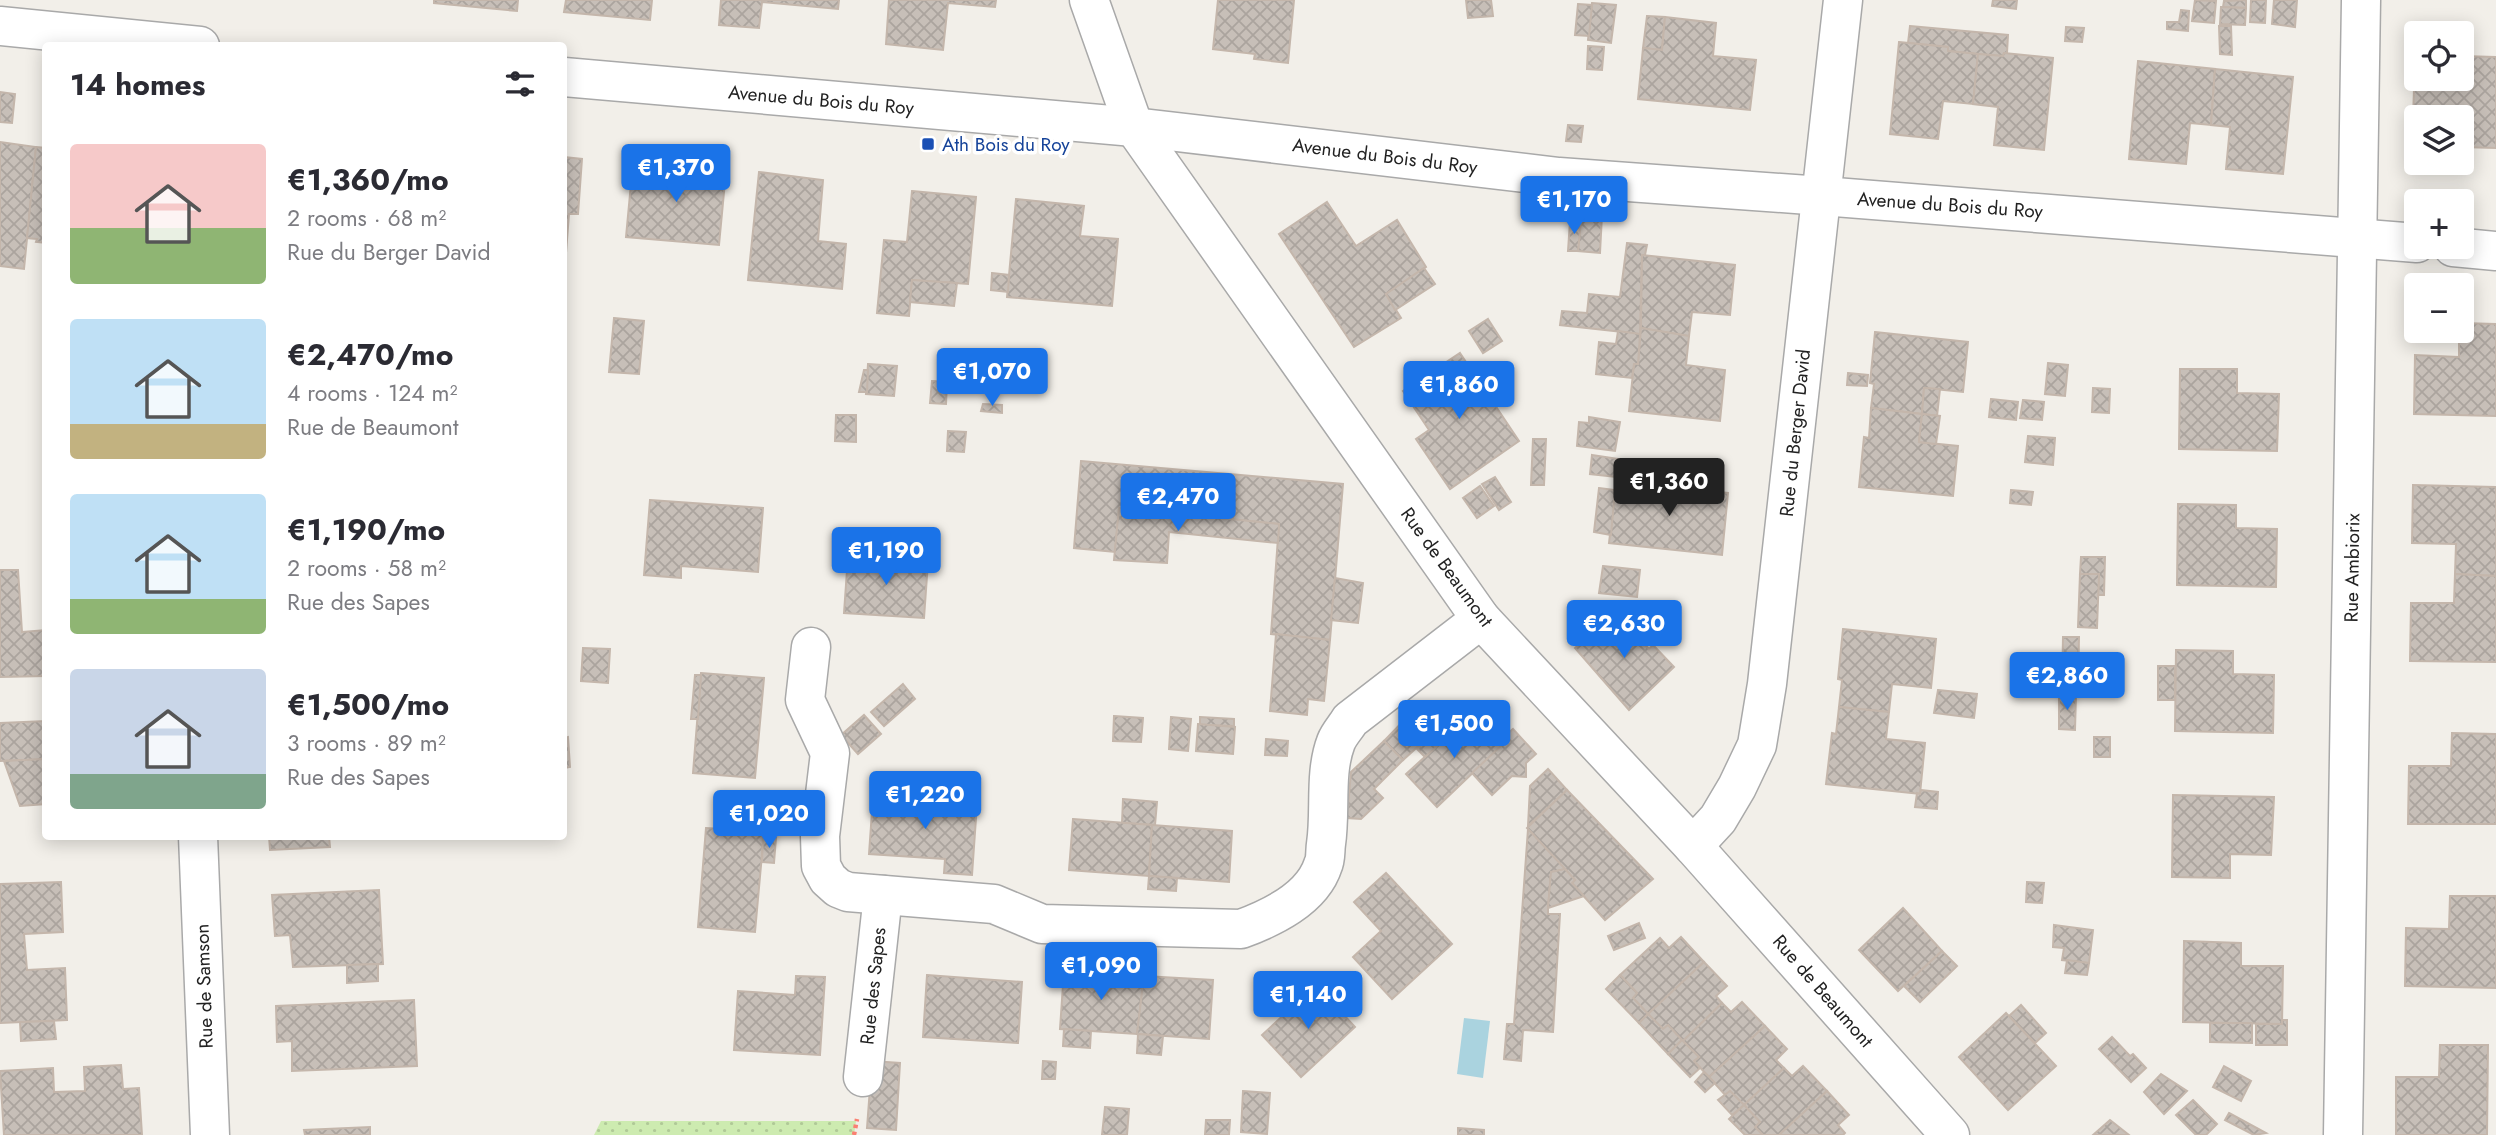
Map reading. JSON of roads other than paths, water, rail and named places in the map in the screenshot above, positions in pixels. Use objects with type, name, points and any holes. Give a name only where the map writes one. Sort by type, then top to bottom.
[{"type":"street","name":"Rue de Beaumont","points":[[1089,0],[1134,127],[1481,619],[1693,846],[1950,1135]]},
{"type":"street","name":"Rue du Berger David","points":[[1693,846],[1718,819],[1757,745],[1767,684],[1843,0]]},
{"type":"street","name":"Rue Ambiorix","points":[[2343,1135],[2361,0]]},
{"type":"street","points":[[0,26],[157,42]]},
{"type":"street","name":"Avenue du Bois du Roy","points":[[567,77],[1134,127],[1559,177],[2404,242]]},
{"type":"street","points":[[2474,249],[2496,251]]},
{"type":"street","points":[[811,647],[805,700],[830,752],[820,836],[821,866],[828,879],[838,888],[848,892],[994,904],[1042,924],[1241,929],[1268,919],[1310,887],[1324,865],[1332,757],[1337,740],[1350,720],[1481,619]]},
{"type":"street","name":"Rue de Samson","points":[[198,840],[210,1135]]},
{"type":"street","name":"Rue des Sapes","points":[[863,1077],[883,895]]},
{"type":"water","points":[[1464,1018],[1490,1021],[1483,1078],[1457,1074]]},
{"type":"place","name":"Ath Bois du Roy","points":[[928,144]]}]
